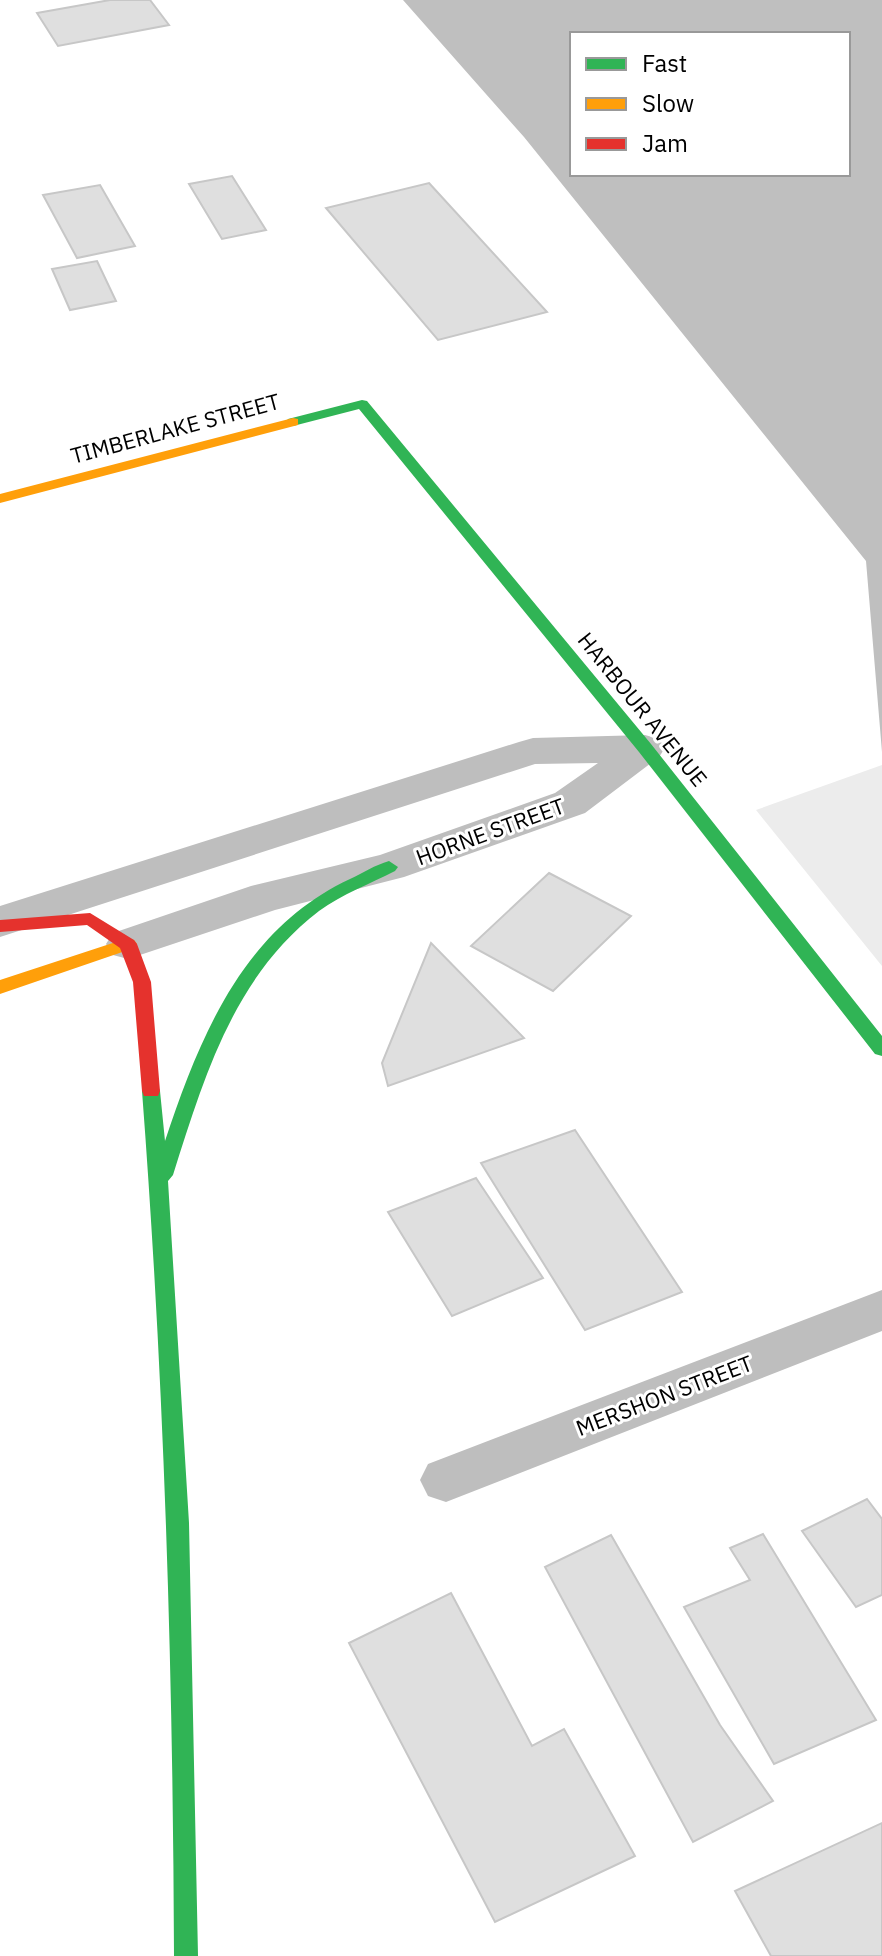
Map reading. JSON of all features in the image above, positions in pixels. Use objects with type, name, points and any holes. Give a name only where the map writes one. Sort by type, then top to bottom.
[{"type":"main road","name":"TIMBERLAKE STREET","points":[[0,499],[362,404]]},
{"type":"main road","name":"HARBOUR AVENUE","points":[[362,404],[645,748],[882,1049]]},
{"type":"main road","points":[[158,1189],[215,1023],[258,955],[312,907],[389,867]]},
{"type":"main road","points":[[0,924],[90,919],[128,944],[142,982],[168,1289],[186,1723],[186,1956]]},
{"type":"main road","name":"HORNE STREET","points":[[0,987],[128,944]]},
{"type":"street","name":"HORNE STREET","points":[[128,944],[266,897],[389,867],[570,803],[645,748]]},
{"type":"street","points":[[0,924],[533,751],[645,748]]},
{"type":"street","name":"MERSHON STREET","points":[[446,1480],[882,1310]]},
{"type":"shaded area","points":[[403,0],[882,0],[882,752],[866,561],[524,137]]},
{"type":"shaded area","points":[[882,765],[882,966],[756,810]]},
{"type":"building","points":[[110,0],[150,0],[169,25],[58,46],[37,13]]},
{"type":"building","points":[[232,176],[266,230],[222,239],[189,184]]},
{"type":"building","points":[[429,183],[547,312],[438,340],[326,208]]},
{"type":"building","points":[[100,185],[135,246],[77,258],[43,195]]},
{"type":"building","points":[[97,261],[116,301],[70,310],[52,269]]},
{"type":"building","points":[[549,873],[631,916],[553,991],[471,946]]},
{"type":"building","points":[[431,943],[524,1038],[388,1086],[382,1063]]},
{"type":"building","points":[[575,1130],[682,1292],[585,1330],[481,1163]]},
{"type":"building","points":[[476,1178],[543,1278],[452,1316],[388,1212]]},
{"type":"building","points":[[867,1499],[882,1519],[882,1595],[856,1607],[802,1531]]},
{"type":"building","points":[[763,1534],[876,1720],[774,1764],[684,1607],[750,1580],[730,1548]]},
{"type":"building","points":[[611,1535],[720,1725],[773,1801],[693,1842],[545,1567]]},
{"type":"building","points":[[451,1593],[532,1746],[564,1729],[635,1856],[495,1922],[349,1643]]},
{"type":"building","points":[[882,1823],[882,1956],[771,1956],[735,1891]]},
{"type":"traffic: fast","points":[[293,422],[362,404],[645,748],[882,1049]]},
{"type":"traffic: fast","points":[[163,1175],[201,1064],[235,994],[257,962],[282,933],[313,907],[389,867]]},
{"type":"traffic: fast","points":[[151,1091],[167,1307],[178,1523],[186,1956]]},
{"type":"traffic: slow","points":[[0,499],[293,422]]},
{"type":"traffic: slow","points":[[0,987],[128,944]]},
{"type":"traffic: jam","points":[[0,926],[90,919],[128,944],[142,982],[151,1091]]}]
